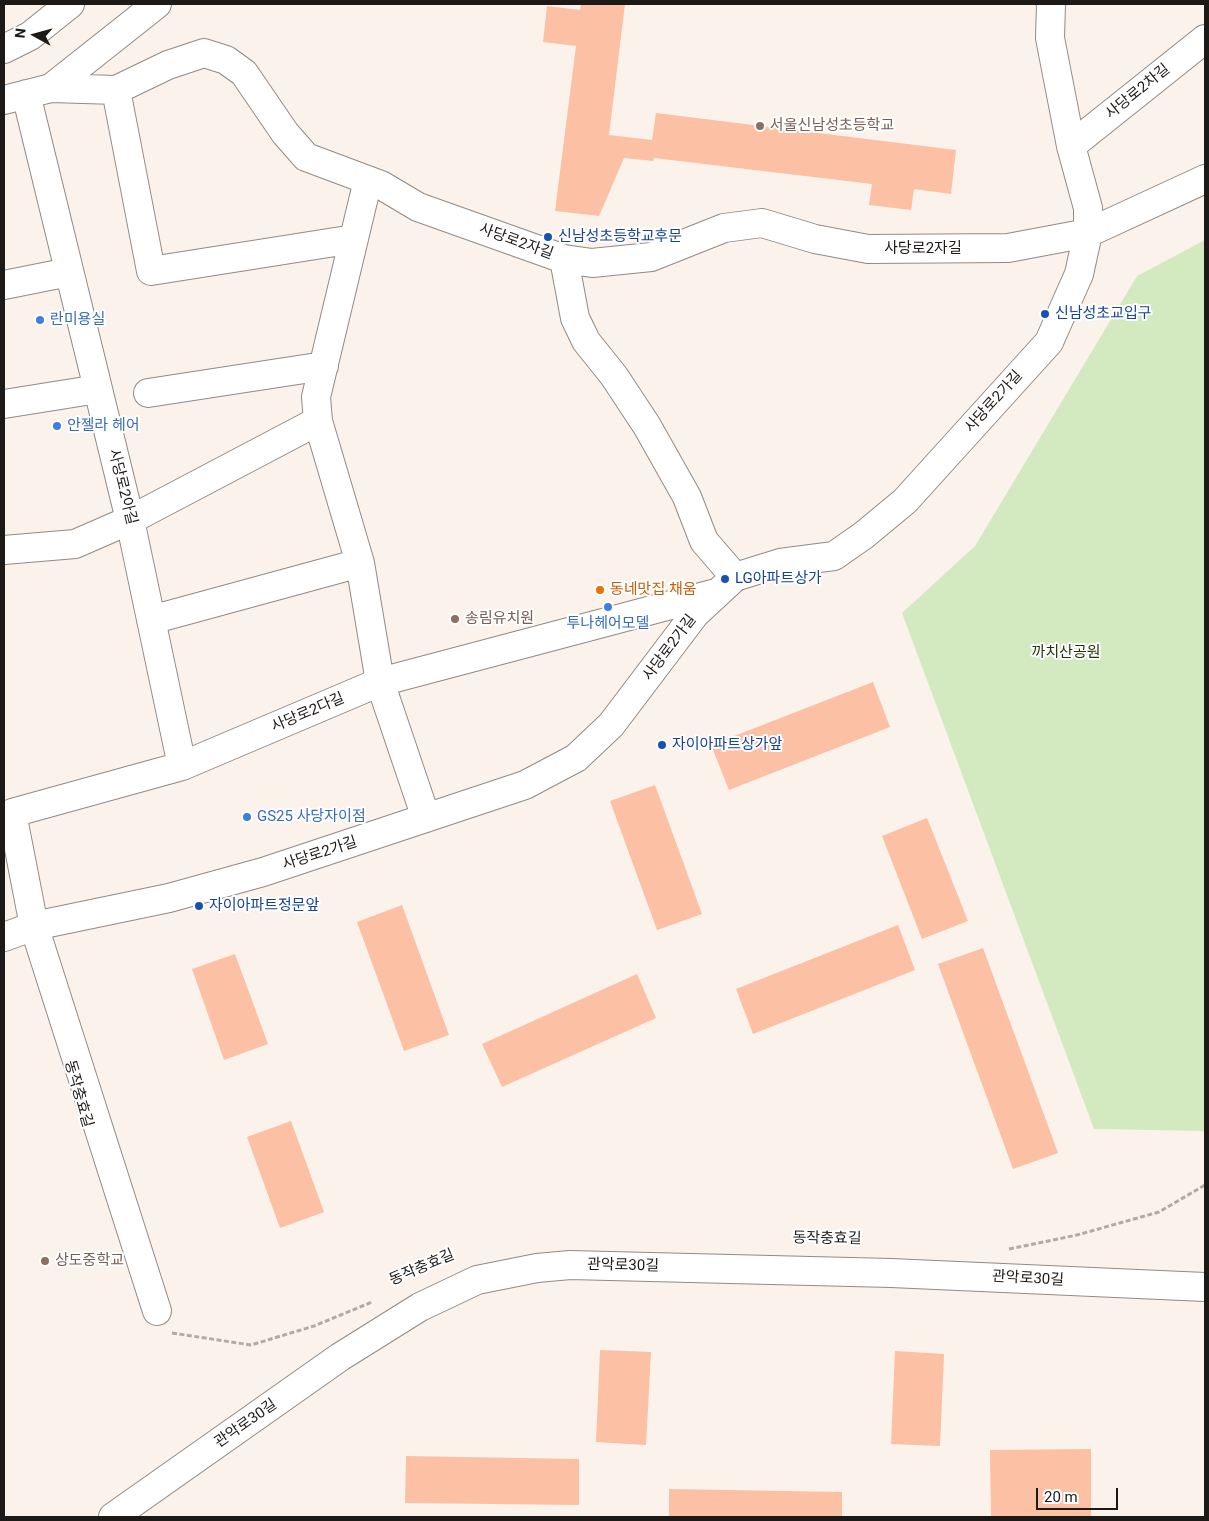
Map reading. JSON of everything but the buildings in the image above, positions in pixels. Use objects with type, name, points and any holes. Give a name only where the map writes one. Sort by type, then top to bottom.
[{"type":"street","points":[[4,49],[30,36],[70,4]]},
{"type":"street","points":[[27,94],[157,4]]},
{"type":"street","points":[[1051,4],[1050,38],[1071,146],[1088,208],[1088,233],[1205,179]]},
{"type":"street","name":"사당로2차길","points":[[1071,146],[1205,39]]},
{"type":"street","name":"사당로2자길","points":[[27,94],[116,90],[168,65],[204,53],[226,60],[244,73],[285,133],[306,157],[381,185],[418,207],[564,259],[592,263],[651,257],[724,228],[762,223],[815,239],[868,250],[1008,248],[1088,233]]},
{"type":"street","points":[[116,90],[151,271],[354,239]]},
{"type":"street","name":"사당로2아길","points":[[27,94],[130,520],[182,766]]},
{"type":"street","points":[[368,180],[316,397],[318,421],[360,563],[380,682],[426,818]]},
{"type":"street","name":"사당로2가길","points":[[4,937],[34,926],[169,898],[263,872],[525,785],[576,758],[612,725],[696,614],[727,585],[780,563],[834,556],[905,501],[1049,342],[1079,274],[1088,233]]},
{"type":"street","points":[[564,259],[576,318],[586,341],[614,376],[647,426],[687,496],[704,541],[727,585]]},
{"type":"street","points":[[4,285],[69,272]]},
{"type":"street","points":[[148,393],[324,366]]},
{"type":"street","points":[[4,404],[98,389]]},
{"type":"street","points":[[4,550],[74,544],[130,520],[318,421]]},
{"type":"street","points":[[151,620],[360,563]]},
{"type":"street","name":"사당로2다길","points":[[34,926],[12,813],[182,766],[380,682],[727,585]]},
{"type":"street","points":[[34,926],[160,1321]]},
{"type":"street","name":"관악로30길","points":[[113,1517],[340,1357],[420,1307],[477,1280],[537,1268],[570,1265],[891,1272],[1205,1288]]},
{"type":"path","points":[[1001,1250],[1077,1234],[1159,1212],[1205,1185]]},
{"type":"path","name":"동작충효길","points":[[160,1321],[251,1345],[314,1326],[377,1300]]},
{"type":"green space","name":"까치산공원","points":[[1205,240],[1205,1131],[1094,1129],[902,613],[975,546],[1137,276]]},
{"type":"place","name":"서울신남성초등학교","points":[[760,126]]},
{"type":"place","name":"신남성초등학교후문","points":[[548,237]]},
{"type":"place","name":"신남성초교입구","points":[[1045,314]]},
{"type":"place","name":"란미용실","points":[[40,320]]},
{"type":"place","name":"안젤라 헤어","points":[[57,426]]},
{"type":"place","name":"LG아파트상가","points":[[725,579]]},
{"type":"place","name":"동네맛집 채움","points":[[600,590]]},
{"type":"place","name":"투나헤어모델","points":[[608,607]]},
{"type":"place","name":"송림유치원","points":[[455,619]]},
{"type":"place","name":"자이아파트상가앞","points":[[662,745]]},
{"type":"place","name":"GS25 사당자이점","points":[[247,817]]},
{"type":"place","name":"자이아파트정문앞","points":[[199,906]]},
{"type":"place","name":"상도중학교","points":[[45,1261]]}]
